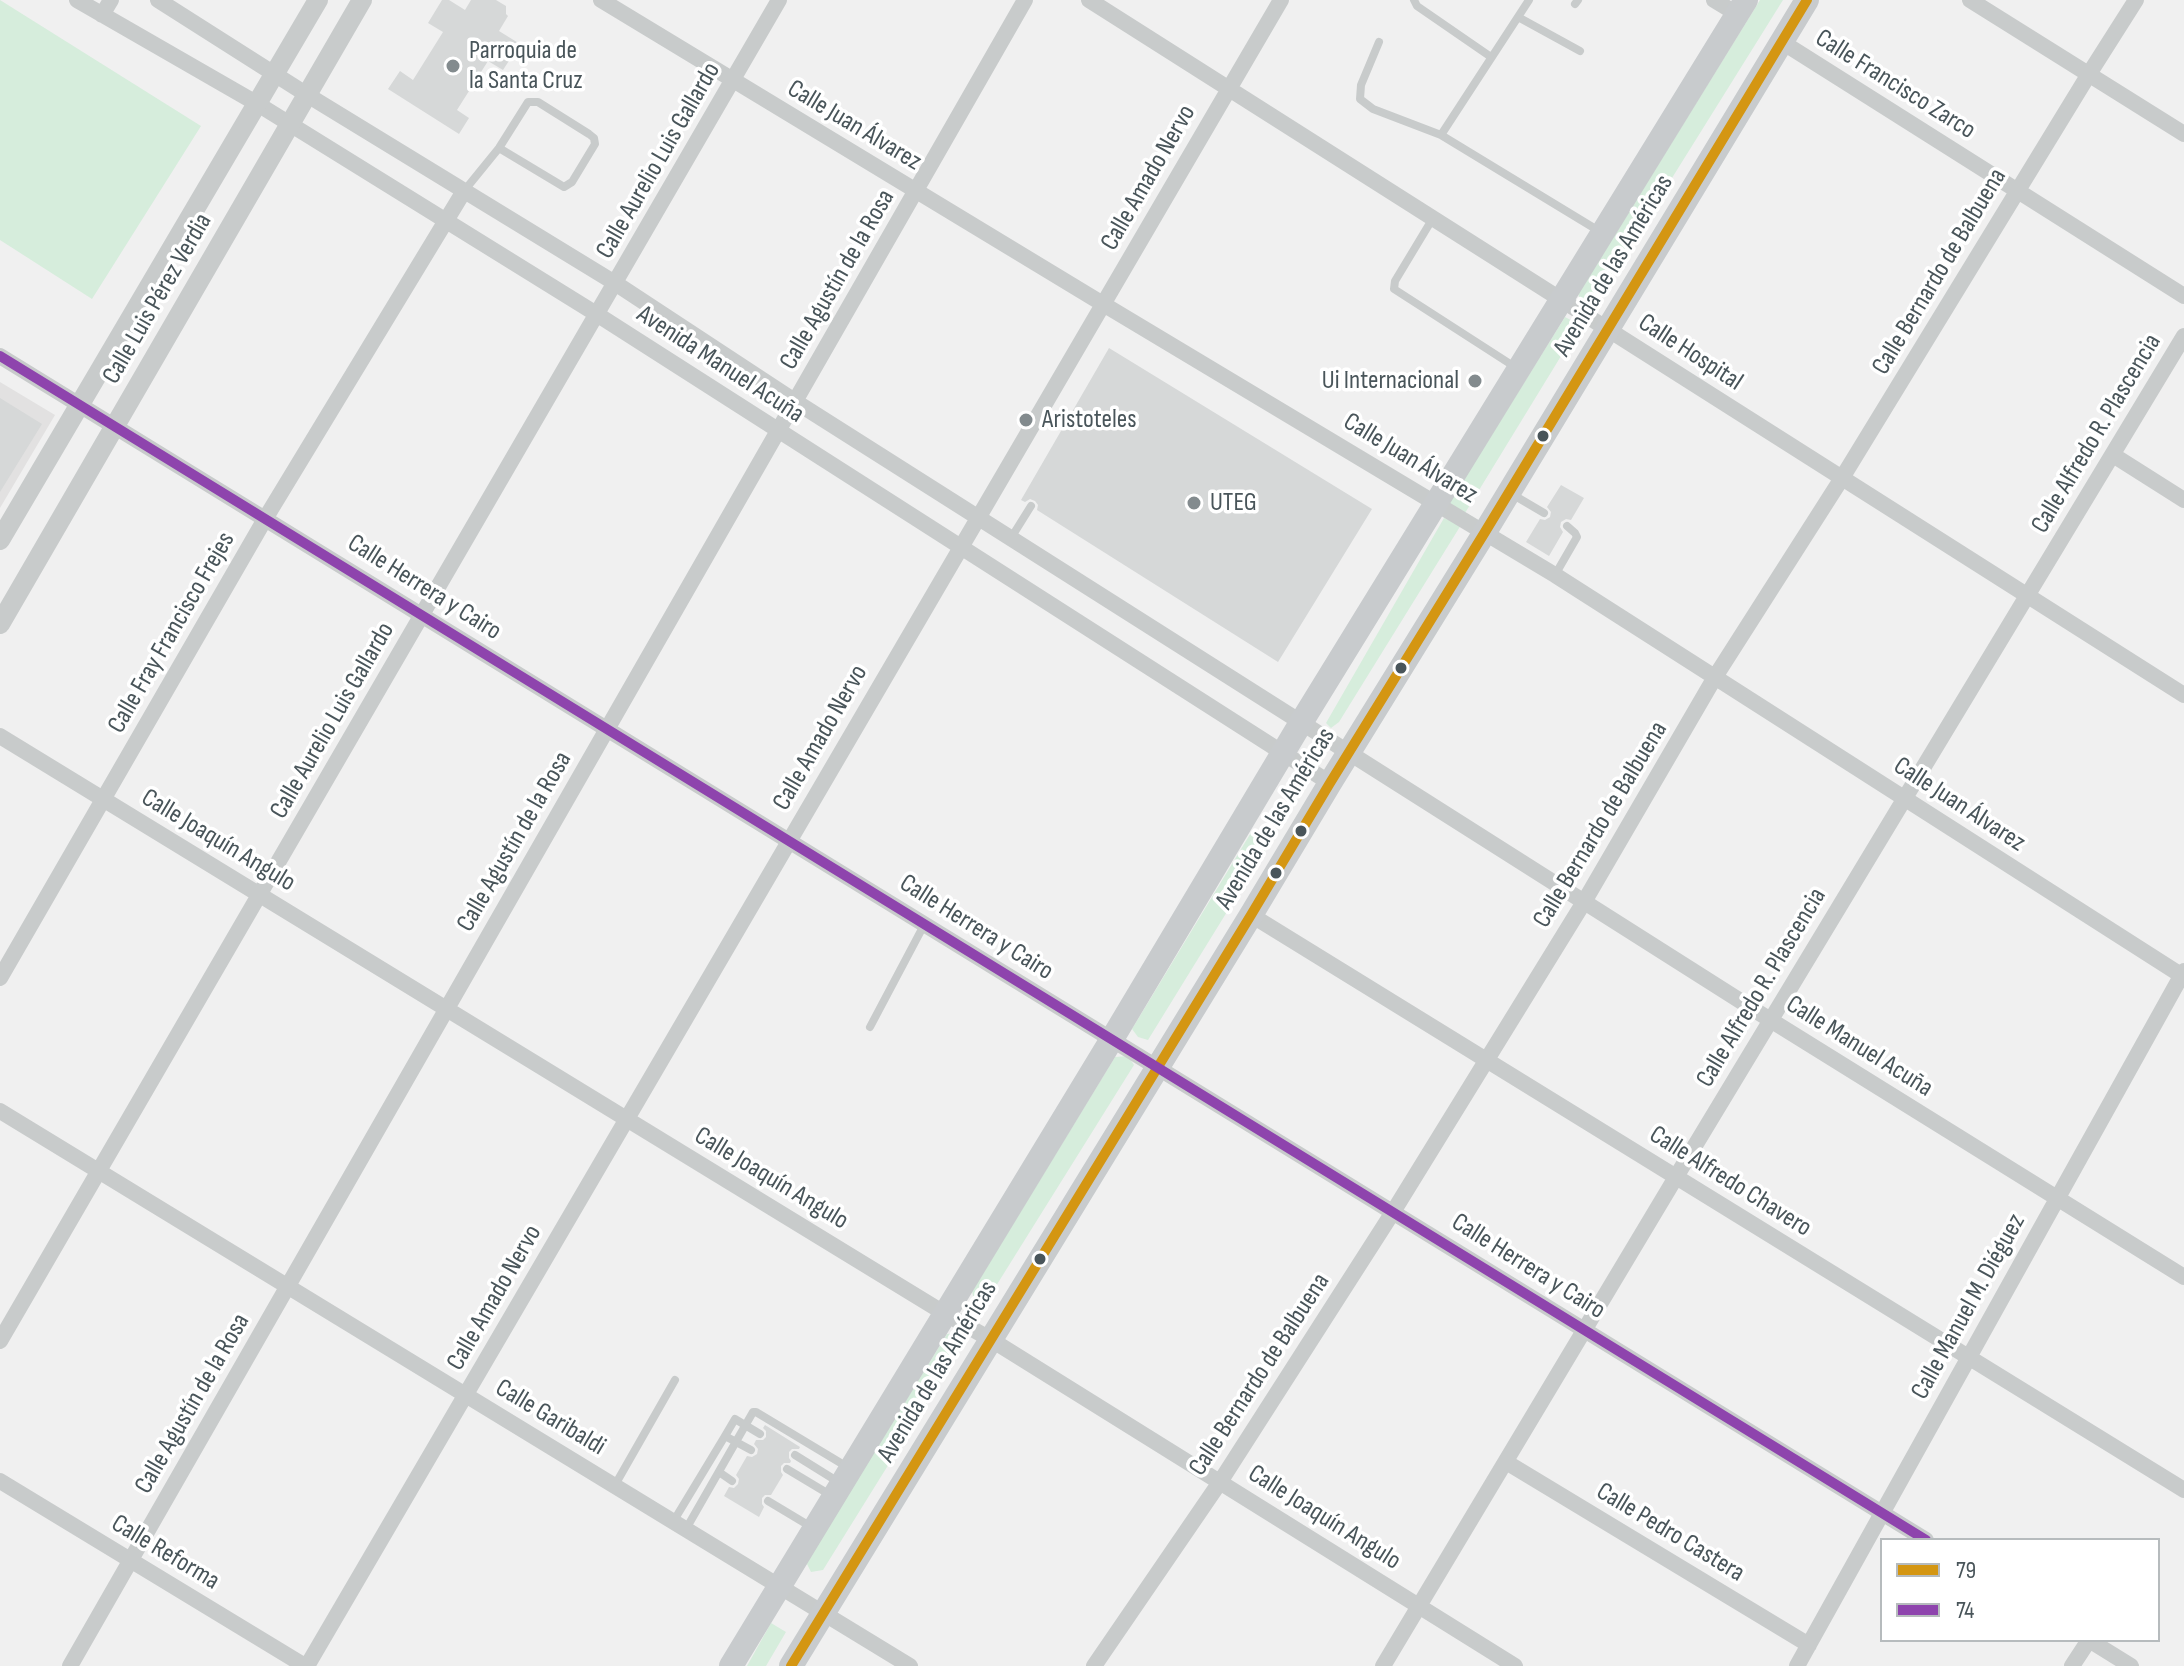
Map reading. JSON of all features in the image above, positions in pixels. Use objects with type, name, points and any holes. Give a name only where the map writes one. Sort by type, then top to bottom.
[{"type":"main road","name":"Avenida de las Américas","points":[[791,1666],[1510,492],[1807,0]]},
{"type":"main road","name":"Avenida de las Américas","points":[[731,1666],[1302,721],[1741,7]]},
{"type":"main road","points":[[743,1666],[747,1641]]},
{"type":"street","name":"Avenida Manuel Acuña","points":[[77,0],[256,103],[598,315],[1330,783]]},
{"type":"street","points":[[102,15],[111,0]]},
{"type":"street","name":"Avenida Manuel Acuña","points":[[158,0],[615,283],[796,402],[1349,752]]},
{"type":"street","name":"Calle Luis Pérez Verdia","points":[[0,540],[318,0]]},
{"type":"street","name":"Calle Luis Pérez Verdia","points":[[0,624],[362,0]]},
{"type":"street","name":"Calle Juan Álvarez","points":[[601,0],[1555,575],[2183,975]]},
{"type":"street","name":"Calle Aurelio Luis Gallardo","points":[[0,1341],[779,0]]},
{"type":"street","name":"Calle Agustín de la Rosa","points":[[70,1666],[1025,0]]},
{"type":"street","name":"Calle Hospital","points":[[1089,0],[2184,695]]},
{"type":"street","name":"Calle Amado Nervo","points":[[306,1666],[1281,0]]},
{"type":"street","points":[[1714,0],[1741,7]]},
{"type":"street","points":[[1970,0],[2184,134]]},
{"type":"street","name":"Calle Bernardo de Balbuena","points":[[1094,1666],[1220,1482],[1393,1212],[1584,902],[1715,677],[1842,478],[2136,0]]},
{"type":"street","name":"Calle Francisco Zarco","points":[[1782,42],[2184,296]]},
{"type":"street","name":"Calle Fray Francisco Frejes","points":[[0,978],[265,519],[464,191]]},
{"type":"street","name":"Calle Alfredo R. Plascencia","points":[[1383,1666],[2184,336]]},
{"type":"street","name":"Calle Herrera y Cairo","points":[[0,356],[1923,1538]]},
{"type":"street","points":[[2113,455],[2184,500]]},
{"type":"street","name":"Calle Joaquín Angulo","points":[[0,736],[990,1339],[1515,1666]]},
{"type":"street","name":"Calle Manuel Acuña","points":[[1349,752],[1772,1021],[2184,1277]]},
{"type":"street","name":"Calle Alfredo Chavero","points":[[1251,915],[2184,1490]]},
{"type":"street","name":"Calle Manuel M. Diéguez","points":[[1797,1666],[2183,975]]},
{"type":"street","name":"Calle Garibaldi","points":[[0,1111],[910,1666]]},
{"type":"street","name":"Calle Pedro Castera","points":[[1506,1462],[1809,1645]]},
{"type":"street","name":"Calle Reforma","points":[[0,1481],[306,1666]]},
{"type":"street","points":[[2072,1666],[2088,1642]]},
{"type":"street","points":[[2092,1642],[2131,1666]]},
{"type":"lane","points":[[1414,0],[1417,6],[1491,57]]},
{"type":"lane","points":[[1441,135],[1529,0]]},
{"type":"lane","points":[[1518,17],[1580,51]]},
{"type":"lane","points":[[1379,42],[1361,85],[1360,99],[1373,109],[1441,135],[1603,233]]},
{"type":"lane","points":[[464,191],[499,148],[525,106],[533,101],[589,134],[595,144],[572,182],[564,187],[499,148]]},
{"type":"lane","points":[[1433,218],[1395,281],[1394,289],[1519,369]]},
{"type":"lane","points":[[1510,492],[1544,513]]},
{"type":"lane","points":[[1011,539],[1031,506]]},
{"type":"lane","points":[[1555,575],[1577,537],[1567,526]]},
{"type":"lane","points":[[870,1027],[925,924]]},
{"type":"lane","points":[[615,1486],[675,1380]]},
{"type":"lane","points":[[680,1526],[719,1472],[751,1414],[756,1412],[841,1483]]},
{"type":"lane","points":[[680,1526],[735,1419],[760,1434]]},
{"type":"lane","points":[[725,1436],[751,1450]]},
{"type":"lane","points":[[795,1455],[841,1483]]},
{"type":"lane","points":[[787,1469],[841,1483]]},
{"type":"lane","points":[[719,1472],[732,1481]]},
{"type":"lane","points":[[768,1501],[813,1529]]},
{"type":"shaded area","points":[[0,382],[55,415],[0,508]]},
{"type":"green space","points":[[0,0],[201,126],[92,299],[0,240]]},
{"type":"green space","points":[[1760,0],[1783,0],[1594,303],[1582,305],[1578,294]]},
{"type":"green space","points":[[1565,317],[1580,325],[1465,513],[1449,503]]},
{"type":"green space","points":[[1444,518],[1461,525],[1339,722],[1331,728],[1326,723]]},
{"type":"green space","points":[[1252,831],[1263,832],[1270,842],[1148,1040],[1138,1037],[1132,1029]]},
{"type":"green space","points":[[1128,1056],[1134,1065],[986,1302],[975,1304],[972,1291],[1115,1057]]},
{"type":"green space","points":[[959,1333],[964,1343],[823,1570],[811,1572],[806,1562],[947,1334]]},
{"type":"green space","points":[[771,1623],[786,1632],[766,1666],[747,1666]]},
{"type":"building","name":"Parroquia de la Santa Cruz","points":[[442,0],[449,0],[465,10],[471,0],[496,0],[506,6],[508,16],[499,31],[520,44],[503,70],[488,61],[457,110],[469,118],[459,134],[388,89],[400,71],[413,80],[443,32],[428,23]]},
{"type":"building","name":"UTEG","points":[[1109,348],[1372,509],[1278,662],[1037,510],[1035,501],[1021,500]]},
{"type":"building","points":[[0,398],[42,424],[0,492]]},
{"type":"building","points":[[1561,485],[1584,498],[1571,520],[1561,522],[1563,532],[1549,556],[1526,542],[1540,519],[1550,517],[1547,507]]},
{"type":"building","points":[[765,1425],[800,1447],[789,1452],[790,1463],[781,1466],[783,1475],[771,1495],[762,1498],[764,1507],[759,1517],[724,1496],[729,1487],[734,1488],[738,1484],[736,1475],[747,1456],[757,1454],[754,1444],[756,1440],[766,1437]]},
{"type":"transit line","name":"79","points":[[791,1666],[1807,0]]},
{"type":"transit line","name":"74","points":[[0,356],[1923,1538]]},
{"type":"place","name":"Parroquia de la Santa Cruz","points":[[453,66]]},
{"type":"place","name":"Ui Internacional","points":[[1475,381]]},
{"type":"place","name":"Aristoteles","points":[[1026,420]]},
{"type":"place","name":"UTEG","points":[[1194,503]]}]
